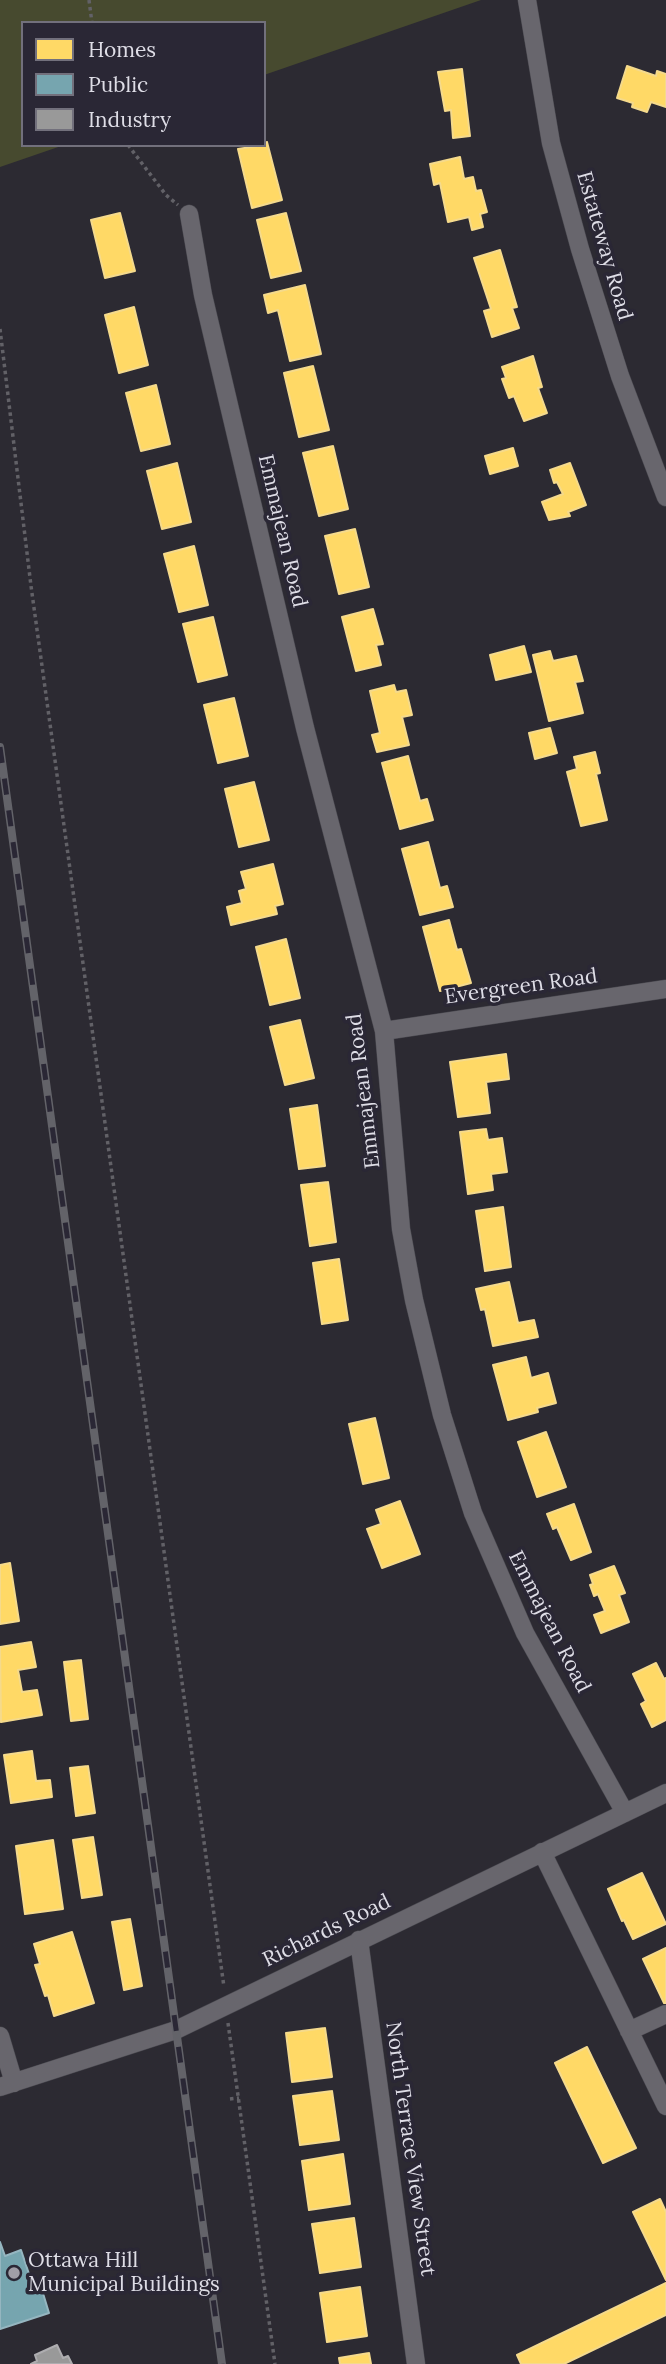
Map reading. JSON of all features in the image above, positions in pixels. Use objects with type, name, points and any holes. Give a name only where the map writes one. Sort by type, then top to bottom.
[{"type":"street","name":"Estateway Road","points":[[527,0],[551,143],[580,249],[620,376],[666,497]]},
{"type":"street","name":"Emmajean Road","points":[[189,214],[206,308],[305,728],[384,1031],[401,1229],[414,1300],[442,1415],[473,1513],[524,1633],[625,1812]]},
{"type":"street","name":"Evergreen Road","points":[[384,1031],[666,989]]},
{"type":"street","name":"Richards Road","points":[[7,2085],[176,2030],[666,1793]]},
{"type":"street","points":[[542,1852],[629,2031],[662,2086],[666,2106]]},
{"type":"street","name":"North Terrace View Street","points":[[359,1940],[416,2364]]},
{"type":"street","points":[[629,2031],[666,2014]]},
{"type":"street","points":[[0,2036],[7,2085]]},
{"type":"path","points":[[89,0],[92,21]]},
{"type":"path","points":[[130,147],[166,195],[189,214]]},
{"type":"path","points":[[0,329],[31,586],[275,2364]]},
{"type":"path","points":[[230,2099],[239,2098]]},
{"type":"green space","points":[[0,0],[481,0],[266,74],[266,21],[21,21],[21,147],[58,147],[0,167]]},
{"type":"building: Homes","points":[[627,66],[656,76],[657,71],[666,74],[666,107],[651,102],[647,112],[632,107],[633,103],[617,98]]},
{"type":"building: Homes","points":[[462,69],[470,136],[453,138],[451,110],[445,111],[438,72]]},
{"type":"building: Homes","points":[[266,143],[282,200],[252,208],[238,149],[266,147]]},
{"type":"building: Homes","points":[[460,157],[464,179],[473,177],[476,191],[481,190],[487,212],[480,214],[483,227],[472,230],[469,217],[448,222],[440,183],[434,185],[430,164]]},
{"type":"building: Homes","points":[[120,213],[135,271],[105,278],[91,220]]},
{"type":"building: Homes","points":[[286,213],[301,271],[271,278],[257,220]]},
{"type":"building: Homes","points":[[500,250],[517,307],[512,308],[519,328],[492,337],[484,311],[491,309],[474,258]]},
{"type":"building: Homes","points":[[305,285],[321,354],[290,361],[278,310],[268,313],[264,295]]},
{"type":"building: Homes","points":[[134,307],[148,365],[119,373],[105,315]]},
{"type":"building: Homes","points":[[533,356],[542,387],[538,388],[547,413],[524,421],[514,396],[509,398],[502,379],[506,378],[502,367]]},
{"type":"building: Homes","points":[[313,366],[329,430],[299,437],[284,373]]},
{"type":"building: Homes","points":[[156,385],[170,444],[141,451],[126,393]]},
{"type":"building: Homes","points":[[333,446],[348,509],[319,516],[303,453]]},
{"type":"building: Homes","points":[[513,448],[518,466],[490,474],[485,456]]},
{"type":"building: Homes","points":[[177,463],[191,522],[162,529],[147,471]]},
{"type":"building: Homes","points":[[570,463],[586,505],[568,512],[570,516],[549,520],[542,502],[563,494],[557,482],[554,483],[550,470]]},
{"type":"building: Homes","points":[[355,529],[369,587],[339,594],[325,536]]},
{"type":"building: Homes","points":[[194,546],[208,605],[179,612],[164,554]]},
{"type":"building: Homes","points":[[373,609],[383,644],[376,645],[381,665],[356,671],[342,617]]},
{"type":"building: Homes","points":[[213,617],[227,675],[198,682],[183,624]]},
{"type":"building: Homes","points":[[524,646],[531,672],[496,680],[490,655]]},
{"type":"building: Homes","points":[[550,651],[553,661],[576,656],[583,681],[575,682],[583,713],[549,721],[533,655]]},
{"type":"building: Homes","points":[[394,685],[396,692],[406,690],[412,715],[402,717],[409,745],[377,752],[372,735],[380,733],[370,691]]},
{"type":"building: Homes","points":[[234,698],[248,756],[218,763],[204,705]]},
{"type":"building: Homes","points":[[550,728],[557,753],[535,759],[529,733]]},
{"type":"building: Homes","points":[[595,752],[600,773],[596,774],[607,820],[581,826],[567,772],[577,769],[574,757]]},
{"type":"building: Homes","points":[[408,756],[420,801],[427,799],[433,820],[400,829],[382,763]]},
{"type":"building: Homes","points":[[254,782],[269,840],[239,847],[225,789]]},
{"type":"building: Homes","points":[[428,842],[440,888],[447,886],[453,907],[420,915],[402,849]]},
{"type":"building: Homes","points":[[273,864],[283,904],[275,906],[277,914],[231,925],[227,907],[242,903],[239,891],[246,889],[241,872]]},
{"type":"building: Homes","points":[[449,920],[457,950],[461,949],[471,983],[440,991],[423,927]]},
{"type":"building: Homes","points":[[286,939],[300,998],[270,1005],[256,947]]},
{"type":"building: Homes","points":[[300,1020],[314,1078],[285,1085],[270,1027]]},
{"type":"building: Homes","points":[[506,1054],[509,1079],[486,1082],[490,1113],[458,1117],[450,1062]]},
{"type":"building: Homes","points":[[317,1105],[325,1166],[299,1169],[290,1109]]},
{"type":"building: Homes","points":[[486,1129],[488,1140],[502,1138],[507,1172],[491,1174],[493,1190],[468,1194],[460,1132]]},
{"type":"building: Homes","points":[[328,1182],[336,1242],[310,1246],[301,1185]]},
{"type":"building: Homes","points":[[503,1207],[511,1267],[485,1271],[476,1211]]},
{"type":"building: Homes","points":[[339,1259],[348,1320],[322,1324],[313,1263]]},
{"type":"building: Homes","points":[[509,1282],[518,1323],[534,1320],[538,1337],[493,1346],[485,1309],[481,1310],[476,1289]]},
{"type":"building: Homes","points":[[526,1357],[531,1378],[548,1373],[556,1403],[537,1408],[538,1412],[508,1420],[493,1365]]},
{"type":"building: Homes","points":[[375,1418],[389,1478],[363,1484],[349,1424]]},
{"type":"building: Homes","points":[[546,1432],[566,1487],[537,1497],[518,1442]]},
{"type":"building: Homes","points":[[400,1501],[420,1554],[382,1568],[367,1529],[381,1524],[376,1510]]},
{"type":"building: Homes","points":[[574,1504],[591,1552],[571,1560],[557,1527],[553,1529],[547,1514]]},
{"type":"building: Homes","points":[[10,1563],[19,1621],[0,1624],[0,1565]]},
{"type":"building: Homes","points":[[614,1566],[625,1593],[619,1595],[629,1622],[601,1633],[594,1615],[605,1611],[598,1594],[594,1596],[590,1575]]},
{"type":"building: Homes","points":[[31,1642],[36,1667],[18,1670],[22,1692],[37,1690],[42,1715],[1,1722],[0,1647]]},
{"type":"building: Homes","points":[[81,1660],[88,1719],[71,1721],[64,1662]]},
{"type":"building: Homes","points":[[656,1663],[664,1679],[666,1678],[666,1720],[652,1727],[641,1704],[646,1701],[633,1674]]},
{"type":"building: Homes","points":[[32,1751],[36,1781],[50,1780],[52,1797],[11,1803],[4,1755]]},
{"type":"building: Homes","points":[[88,1766],[95,1813],[76,1816],[70,1768]]},
{"type":"building: Homes","points":[[93,1837],[102,1895],[82,1898],[73,1840]]},
{"type":"building: Homes","points":[[53,1840],[63,1909],[25,1914],[16,1846]]},
{"type":"building: Homes","points":[[642,1873],[666,1924],[633,1939],[608,1889]]},
{"type":"building: Homes","points":[[130,1919],[142,1986],[124,1990],[112,1922]]},
{"type":"building: Homes","points":[[72,1932],[94,2003],[54,2016],[35,1965],[40,1964],[34,1944]]},
{"type":"building: Homes","points":[[666,1948],[666,2003],[664,2003],[643,1959]]},
{"type":"building: Homes","points":[[325,2028],[332,2077],[292,2082],[286,2033]]},
{"type":"building: Homes","points":[[587,2047],[636,2148],[603,2163],[555,2063]]},
{"type":"building: Homes","points":[[332,2091],[339,2140],[300,2145],[293,2096]]},
{"type":"building: Homes","points":[[343,2154],[350,2204],[309,2210],[302,2161]]},
{"type":"building: Homes","points":[[660,2199],[666,2212],[666,2280],[633,2212]]},
{"type":"building: Homes","points":[[354,2218],[361,2267],[320,2273],[312,2224]]},
{"type":"building: Homes","points":[[666,2283],[666,2315],[564,2364],[521,2364],[517,2355]]},
{"type":"building: Homes","points":[[360,2287],[367,2336],[327,2342],[320,2293]]},
{"type":"building: Homes","points":[[369,2353],[371,2364],[340,2364],[339,2358]]},
{"type":"building: Public","name":"Ottawa Hill Municipal Buildings","points":[[0,2242],[5,2256],[21,2250],[35,2292],[42,2290],[49,2313],[0,2329]]},
{"type":"building: Industry","points":[[57,2345],[63,2358],[68,2356],[72,2364],[31,2364],[37,2361],[35,2355]]},
{"type":"railway","points":[[0,747],[222,2364]]},
{"type":"place","name":"Ottawa Hill Municipal Buildings","points":[[14,2273]]}]
